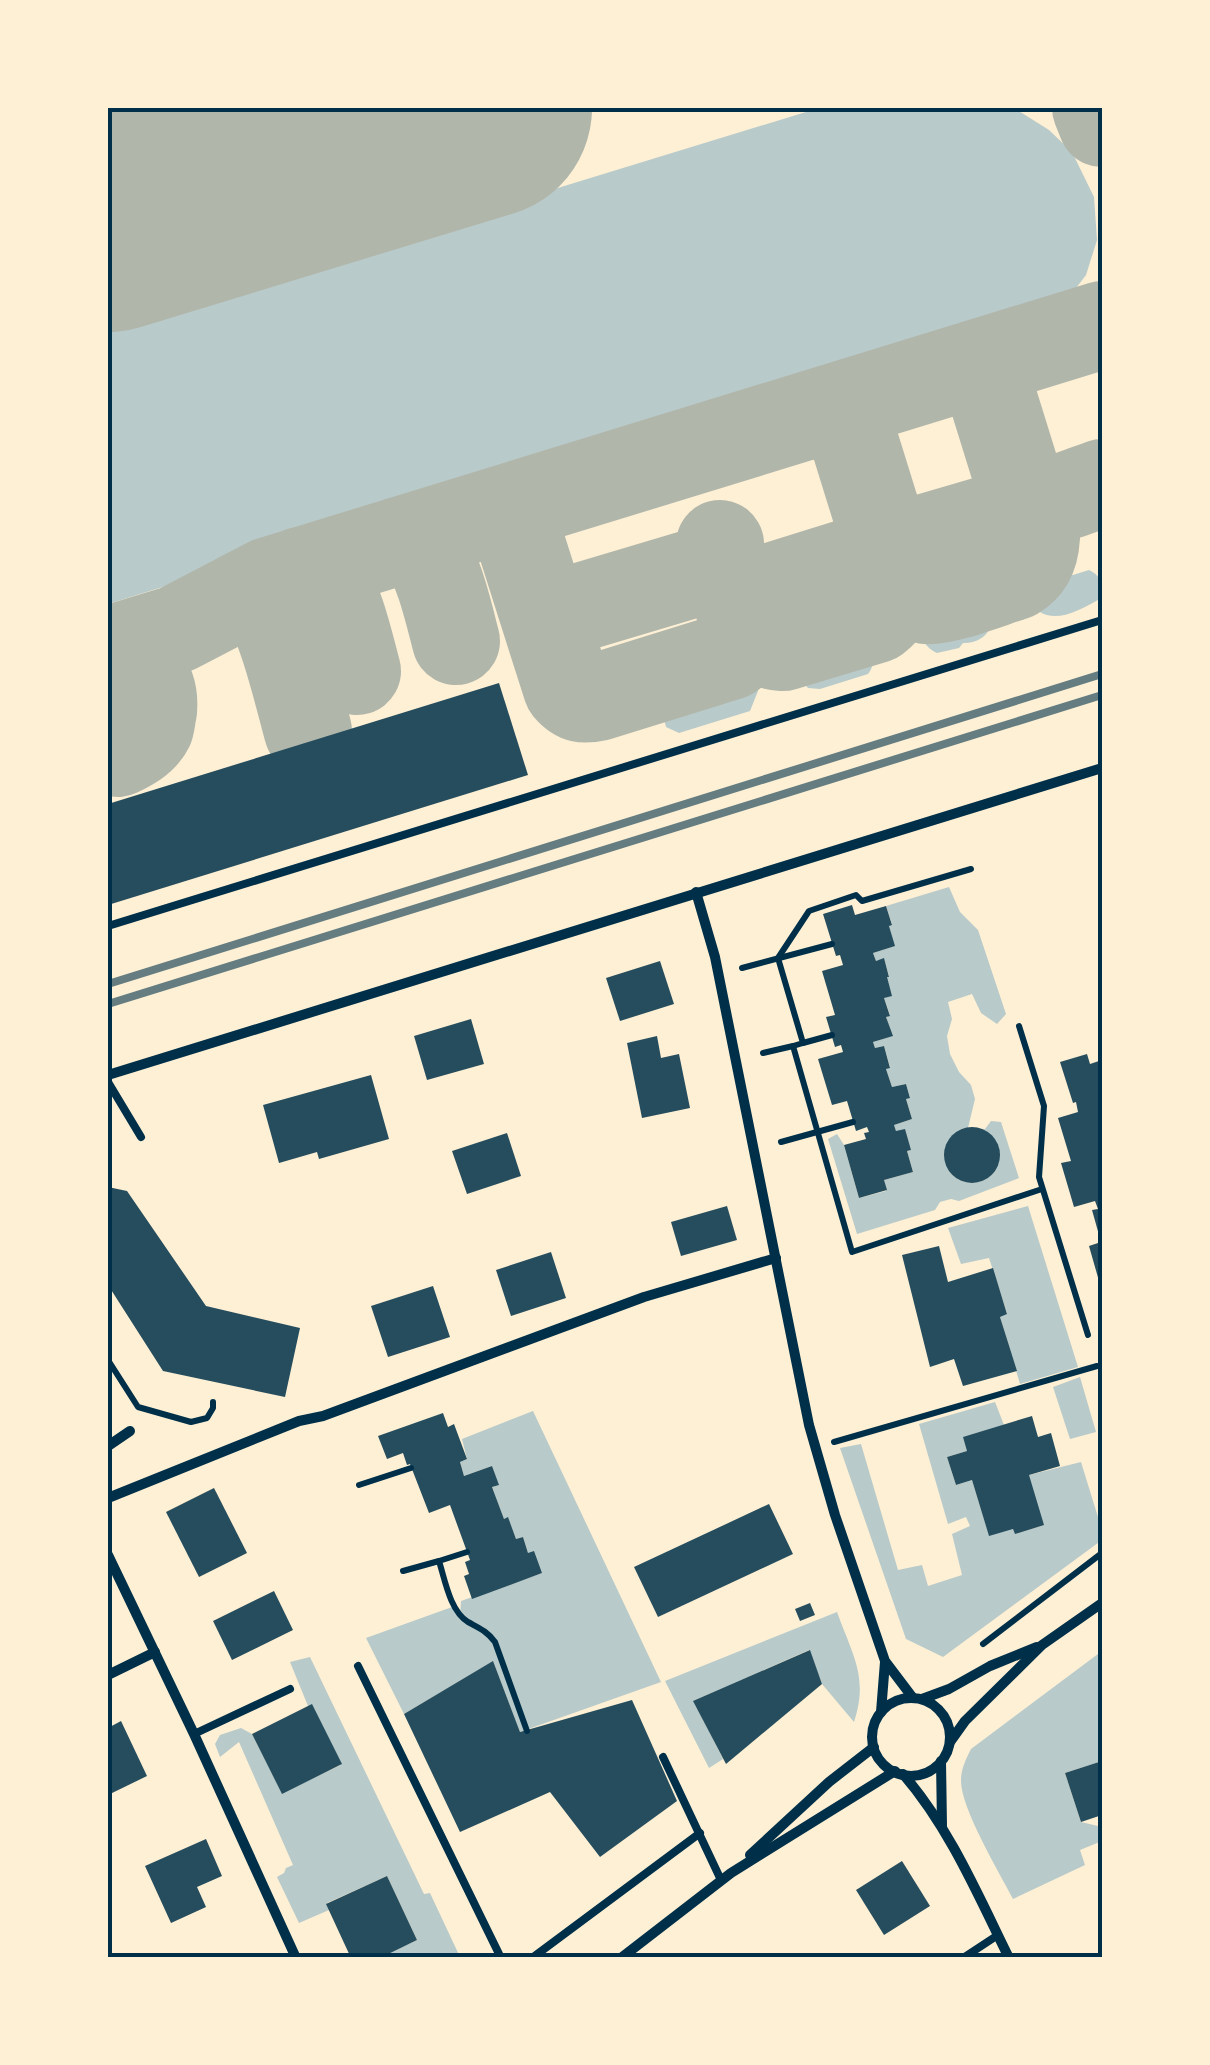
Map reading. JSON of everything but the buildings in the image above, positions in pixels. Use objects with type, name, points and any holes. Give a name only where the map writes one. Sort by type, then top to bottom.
[{"type":"street","points":[[108,1078],[1102,768]]},
{"type":"street","points":[[696,892],[716,957],[809,1425],[835,1514],[885,1661],[917,1699],[944,1714],[950,1743]]},
{"type":"street","points":[[108,1498],[298,1421],[324,1416],[626,1304],[776,1258]]},
{"type":"street","points":[[108,1446],[130,1431]]},
{"type":"street","points":[[108,1555],[296,1958]]},
{"type":"street","points":[[621,1958],[731,1873],[899,1773],[919,1775],[934,1768],[965,1721],[1042,1645],[1102,1603]]},
{"type":"street","points":[[881,1712],[895,1702],[949,1688],[1042,1645]]},
{"type":"street","points":[[108,1675],[155,1652]]},
{"type":"street","points":[[885,1661],[874,1746],[882,1762],[921,1795],[942,1827],[1009,1958]]},
{"type":"street","points":[[731,1873],[874,1746]]},
{"type":"street","points":[[941,1761],[942,1827]]},
{"type":"lane","points":[[108,926],[1102,620]]},
{"type":"lane","points":[[108,1078],[141,1137]]},
{"type":"lane","points":[[358,1666],[502,1958]]},
{"type":"lane","points":[[194,1734],[290,1689]]},
{"type":"lane","points":[[663,1758],[721,1880]]},
{"type":"lane","points":[[532,1958],[700,1833]]},
{"type":"lane","points":[[963,1958],[998,1935]]},
{"type":"path","points":[[803,1044],[778,958],[809,911],[856,896],[862,902],[971,869]]},
{"type":"path","points":[[742,968],[832,944]]},
{"type":"path","points":[[1019,1026],[1044,1106],[1039,1177],[1088,1335]]},
{"type":"path","points":[[763,1053],[832,1035]]},
{"type":"path","points":[[792,1046],[852,1252],[1042,1189]]},
{"type":"path","points":[[781,1142],[853,1122]]},
{"type":"path","points":[[108,1360],[138,1407],[191,1422],[207,1418],[213,1402]]},
{"type":"path","points":[[831,1443],[1096,1366]]},
{"type":"path","points":[[359,1485],[412,1468]]},
{"type":"path","points":[[403,1572],[467,1552]]},
{"type":"path","points":[[981,1646],[1102,1553]]},
{"type":"path","points":[[439,1561],[454,1604],[466,1621],[477,1625],[495,1642],[526,1731]]},
{"type":"shaded area","points":[[819,108],[1014,108],[1049,130],[1072,152],[1094,197],[1097,240],[1086,275],[1070,296],[1038,315],[108,604],[108,326]]},
{"type":"shaded area","points":[[1089,570],[1101,582],[1101,598],[1082,609],[1052,616],[1034,607],[1028,597],[1031,588]]},
{"type":"shaded area","points":[[981,603],[988,605],[992,620],[983,637],[937,653],[928,647],[922,635],[924,621]]},
{"type":"shaded area","points":[[860,641],[873,655],[868,674],[820,689],[808,688],[796,673],[795,660]]},
{"type":"shaded area","points":[[749,674],[756,678],[758,691],[750,711],[679,733],[666,727],[664,700]]},
{"type":"shaded area","points":[[949,887],[960,912],[978,930],[1006,1014],[997,1024],[981,1013],[972,994],[948,1002],[952,1019],[947,1036],[950,1054],[971,1085],[975,1099],[968,1128],[985,1129],[991,1121],[1001,1122],[1019,1178],[959,1201],[940,1202],[935,1210],[857,1234],[828,1139],[837,1134],[844,1145],[859,1198],[886,1191],[884,1180],[913,1172],[907,1151],[911,1150],[894,1125],[912,1119],[906,1084],[892,1087],[884,1046],[875,1048],[873,1042],[892,1036],[884,998],[889,976],[884,959],[876,961],[873,953],[894,946],[886,906]]},
{"type":"shaded area","points":[[1028,1206],[1078,1367],[1020,1384],[1000,1317],[1007,1313],[989,1258],[961,1264],[948,1228]]},
{"type":"shaded area","points":[[1080,1377],[1096,1432],[1070,1439],[1053,1387]]},
{"type":"shaded area","points":[[995,1402],[1004,1425],[967,1451],[947,1457],[956,1485],[972,1480],[989,1535],[1013,1529],[1015,1533],[1029,1475],[1081,1462],[1102,1540],[943,1657],[906,1639],[840,1448],[861,1444],[898,1570],[922,1565],[928,1586],[962,1575],[952,1534],[970,1526],[966,1517],[948,1524],[919,1424]]},
{"type":"shaded area","points":[[533,1411],[661,1682],[520,1732],[493,1662],[404,1714],[366,1638],[452,1607],[460,1618],[461,1601],[542,1573],[528,1553],[523,1537],[516,1539],[508,1518],[504,1519],[492,1487],[498,1485],[492,1466],[464,1476],[460,1462],[467,1459],[462,1439]]},
{"type":"shaded area","points":[[837,1612],[859,1678],[854,1722],[822,1684],[809,1650],[694,1701],[723,1759],[709,1768],[665,1681]]},
{"type":"shaded area","points":[[1102,1651],[1102,1761],[1065,1773],[1081,1822],[1098,1826],[1102,1841],[1080,1850],[1085,1865],[1013,1899],[967,1806],[961,1780],[964,1764],[971,1749]]},
{"type":"shaded area","points":[[310,1657],[424,1894],[430,1893],[460,1957],[383,1956],[417,1940],[387,1876],[327,1903],[329,1910],[299,1923],[277,1877],[293,1865],[239,1742],[220,1757],[215,1744],[220,1735],[241,1728],[252,1734],[282,1793],[341,1765],[308,1706],[290,1662]]},
{"type":"taxiway","points":[[1096,108],[1102,123]]},
{"type":"taxiway","points":[[108,650],[177,629],[269,581],[1102,325]]},
{"type":"taxiway","points":[[814,414],[841,422],[853,437],[898,582],[914,596],[926,600],[969,591],[1015,576],[1024,569],[1031,560],[1036,537],[991,392],[976,376],[954,371]]},
{"type":"taxiway","points":[[727,567],[743,583],[765,589],[861,559],[873,548],[880,525],[893,537],[915,541],[997,517],[1011,504],[1019,481],[1050,497],[1069,495],[1102,483]]},
{"type":"taxiway","points":[[538,499],[525,516],[519,537],[567,688],[574,695],[585,699],[598,697],[730,656],[743,643],[745,624]]},
{"type":"taxiway","points":[[400,541],[417,546],[428,557],[443,592],[456,641]]},
{"type":"taxiway","points":[[541,605],[564,612],[698,572],[712,561],[720,544]]},
{"type":"taxiway","points":[[301,571],[318,576],[329,587],[344,622],[357,671]]},
{"type":"taxiway","points":[[731,578],[751,633],[769,645],[783,647],[876,619],[891,603],[898,582]]},
{"type":"taxiway","points":[[242,595],[259,599],[270,611],[308,731]]},
{"type":"taxiway","points":[[108,654],[136,666],[148,681],[153,700],[147,732],[118,753]]},
{"type":"runway","points":[[108,222],[482,108]]},
{"type":"railway","points":[[108,984],[1102,674]]},
{"type":"railway","points":[[108,1004],[1102,695]]}]
